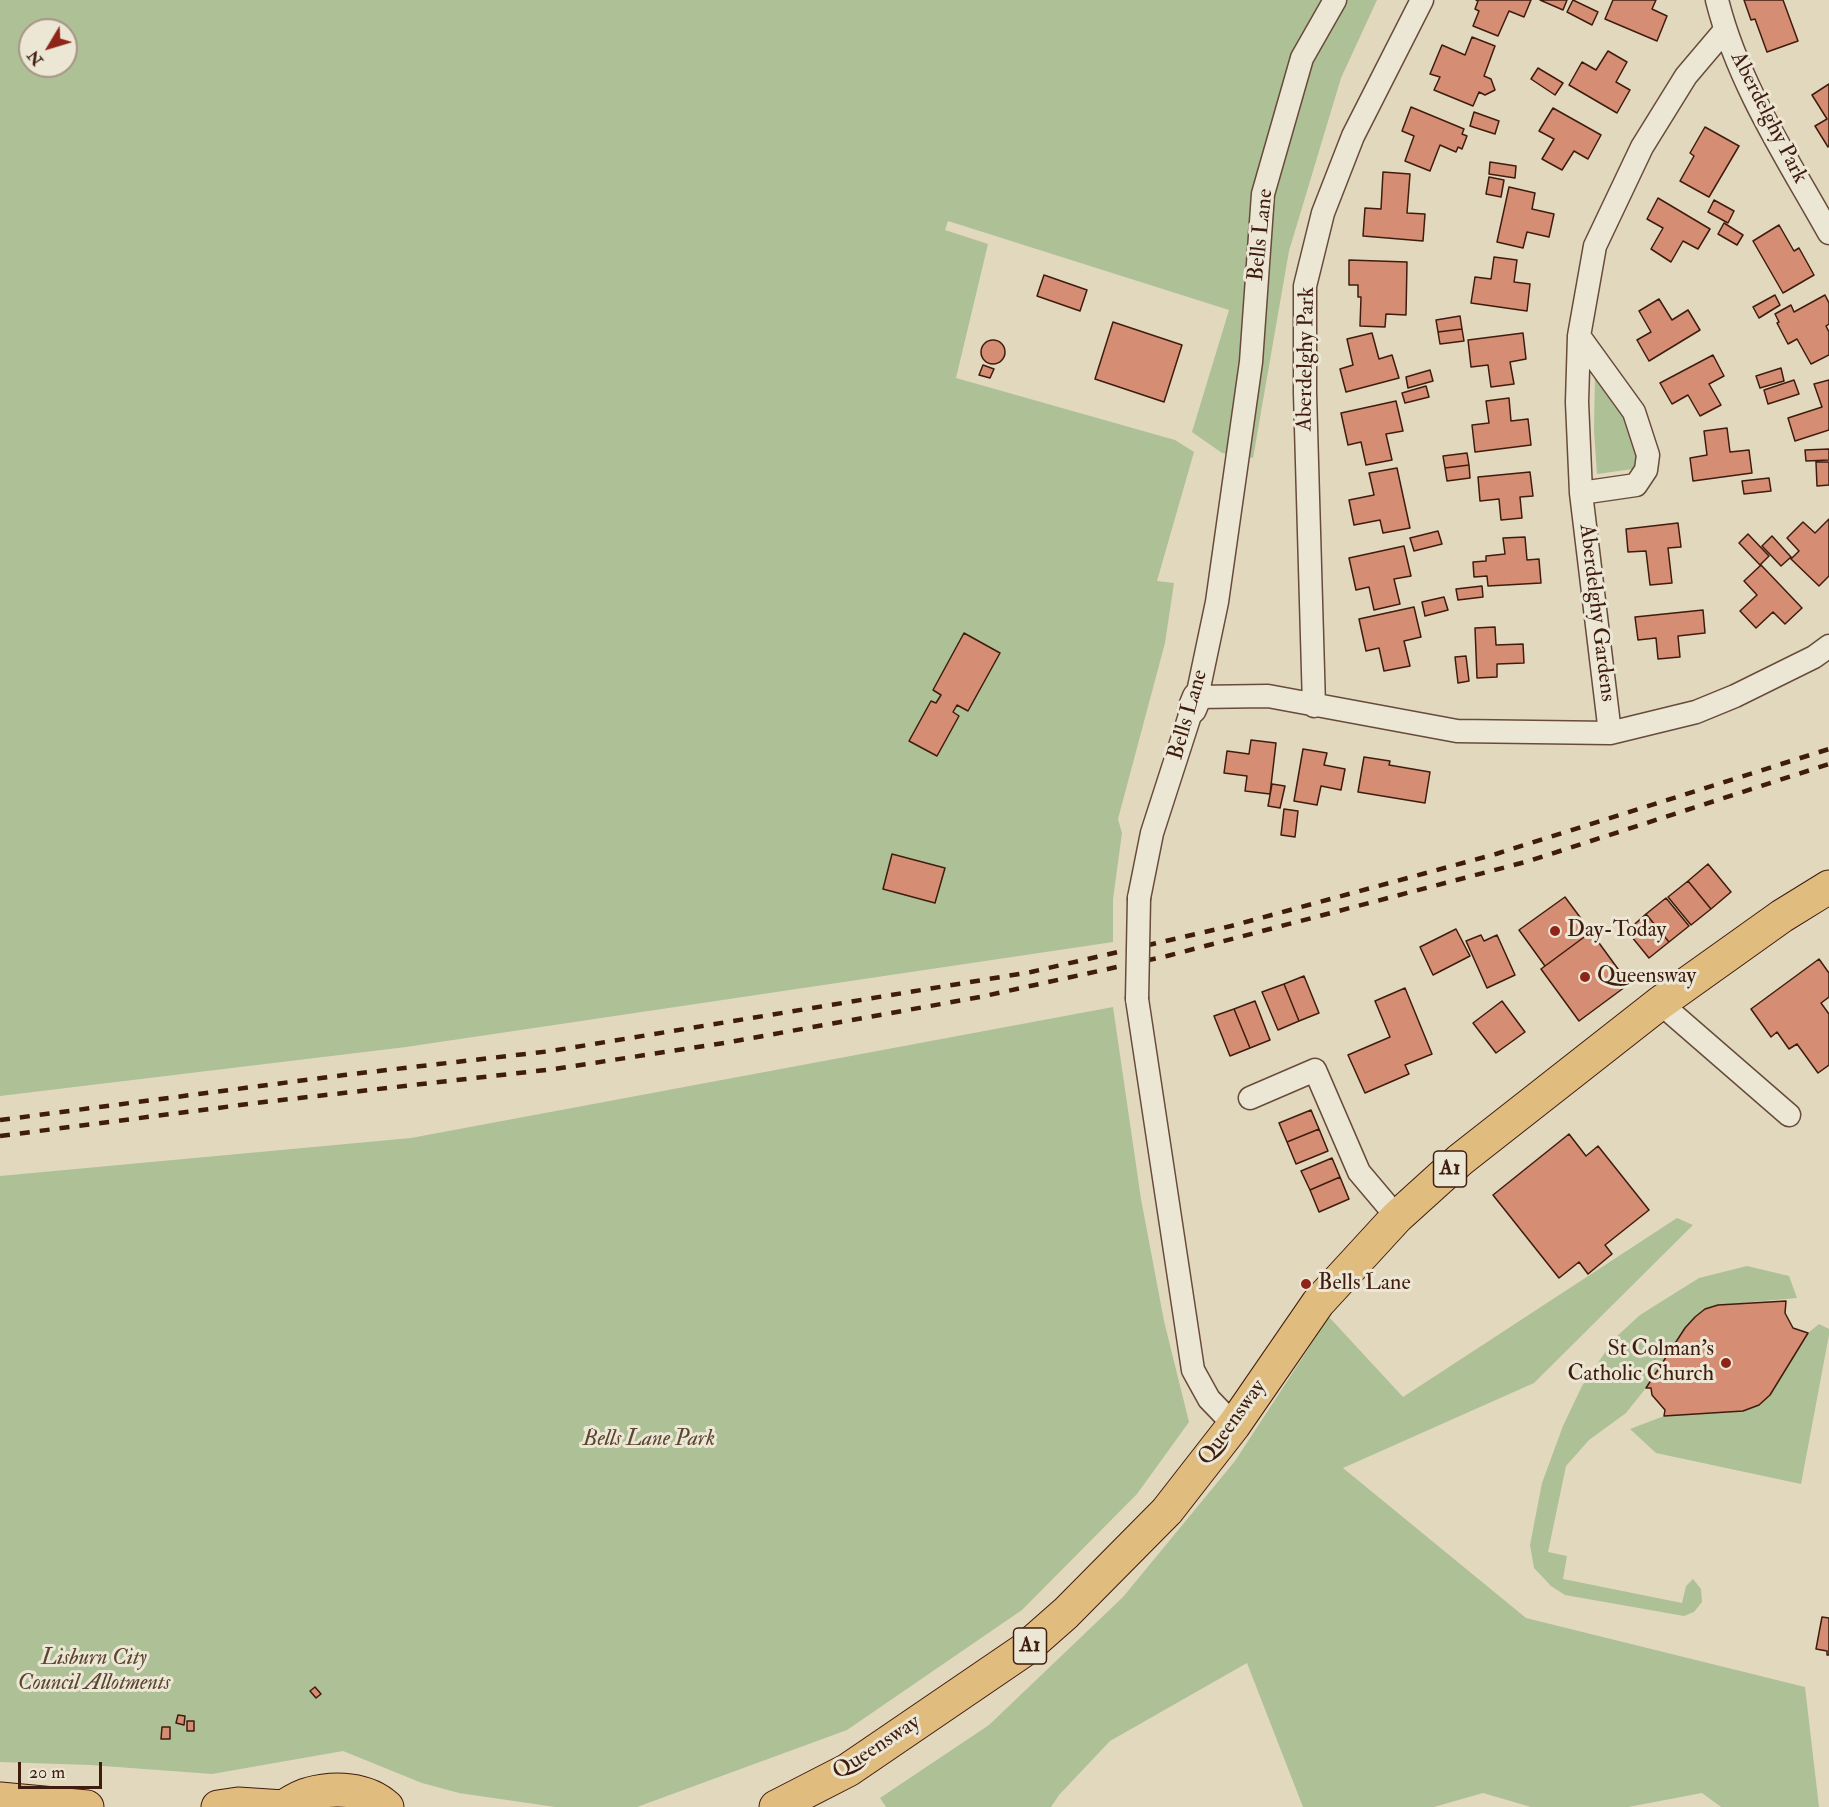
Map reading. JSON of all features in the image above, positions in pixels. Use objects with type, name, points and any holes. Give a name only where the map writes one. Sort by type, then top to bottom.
[{"type":"main road","name":"Queensway","points":[[776,1807],[848,1770],[1024,1650],[1066,1613],[1167,1511],[1234,1425],[1318,1303],[1397,1217],[1460,1160],[1660,1003],[1782,916],[1829,887]]},
{"type":"main road","points":[[218,1807],[238,1804],[284,1807],[307,1794],[333,1789],[360,1792],[387,1807]]},
{"type":"main road","points":[[0,1799],[87,1807]]},
{"type":"street","name":"Bells Lane","points":[[1234,1425],[1209,1399],[1193,1370],[1137,999],[1139,898],[1152,833],[1195,703],[1217,602],[1251,362],[1263,194],[1302,58],[1335,0]]},
{"type":"street","name":"Aberdelghy Park","points":[[1314,706],[1305,393],[1305,286],[1323,213],[1353,136],[1422,0]]},
{"type":"street","name":"Aberdelghy Park","points":[[1717,0],[1725,30],[1746,83],[1829,233]]},
{"type":"street","name":"Aberdelghy Gardens","points":[[1610,733],[1581,493],[1577,402],[1580,336],[1595,246],[1637,156],[1686,76],[1725,30]]},
{"type":"street","name":"Aberdelghy Gardens","points":[[1580,336],[1634,412],[1648,455],[1646,470],[1636,485],[1581,493]]},
{"type":"street","points":[[1195,703],[1268,696],[1456,731],[1610,733],[1696,712],[1735,696],[1814,657],[1829,646]]},
{"type":"street","points":[[1660,1003],[1789,1115]]},
{"type":"street","points":[[1250,1098],[1315,1070],[1359,1172],[1397,1217]]},
{"type":"green space","points":[[0,0],[1377,0],[1341,78],[1289,251],[1253,458],[1222,453],[1192,432],[1229,310],[948,221],[945,230],[988,244],[956,378],[1175,440],[1194,452],[1157,581],[1174,583],[1165,643],[1118,819],[1122,833],[1113,899],[1113,942],[406,1047],[0,1096]]},
{"type":"green space","points":[[1595,373],[1627,416],[1641,457],[1633,469],[1597,474],[1594,431]]},
{"type":"green space","name":"Bells Lane Park","points":[[1113,1007],[1141,1199],[1164,1321],[1189,1422],[1137,1494],[1022,1610],[847,1730],[637,1807],[555,1807],[459,1793],[422,1783],[343,1751],[212,1774],[90,1765],[0,1762],[0,1176],[411,1138]]},
{"type":"green space","points":[[1677,1218],[1693,1225],[1534,1383],[1343,1468],[1526,1618],[1805,1687],[1819,1807],[1721,1807],[1702,1793],[1628,1807],[1531,1807],[1483,1793],[1434,1807],[1303,1807],[1247,1663],[1110,1741],[1059,1795],[1051,1807],[886,1807],[880,1798],[989,1725],[1123,1597],[1235,1461],[1329,1317],[1403,1397]]},
{"type":"green space","points":[[1747,1266],[1789,1276],[1797,1298],[1719,1305],[1705,1309],[1685,1328],[1646,1388],[1626,1413],[1589,1440],[1566,1466],[1548,1552],[1567,1556],[1563,1579],[1682,1603],[1686,1586],[1693,1579],[1701,1589],[1702,1602],[1694,1612],[1684,1616],[1565,1595],[1551,1586],[1534,1568],[1530,1545],[1542,1483],[1563,1426],[1582,1386],[1615,1338],[1640,1315],[1699,1278]]},
{"type":"green space","points":[[1819,1324],[1829,1329],[1829,1335],[1801,1484],[1656,1453],[1630,1429],[1664,1416],[1743,1411],[1808,1333]]},
{"type":"building","points":[[1476,0],[1531,0],[1524,17],[1509,11],[1498,36],[1473,26],[1479,11],[1475,9],[1478,1]]},
{"type":"building","points":[[1540,0],[1567,0],[1563,10]]},
{"type":"building","points":[[1573,0],[1598,12],[1592,25],[1567,12]]},
{"type":"building","points":[[1613,0],[1656,0],[1652,9],[1667,16],[1657,41],[1605,19]]},
{"type":"building","points":[[1744,0],[1783,0],[1798,41],[1767,52],[1755,19],[1751,20]]},
{"type":"building","points":[[1472,37],[1495,46],[1484,76],[1491,79],[1495,90],[1485,95],[1479,92],[1473,106],[1434,90],[1440,77],[1430,74],[1442,45],[1465,55]]},
{"type":"building","points":[[1608,51],[1627,62],[1616,82],[1630,90],[1617,113],[1569,85],[1582,62],[1596,70]]},
{"type":"building","points":[[1538,68],[1563,83],[1555,95],[1531,79]]},
{"type":"building","points":[[1829,84],[1828,147],[1815,126],[1827,119],[1812,95]]},
{"type":"building","points":[[1411,107],[1464,129],[1462,134],[1467,136],[1462,149],[1458,147],[1456,152],[1440,145],[1430,171],[1405,161],[1414,136],[1402,131]]},
{"type":"building","points":[[1553,108],[1601,135],[1588,159],[1574,151],[1562,170],[1542,159],[1554,139],[1539,131]]},
{"type":"building","points":[[1474,112],[1499,121],[1495,134],[1470,126]]},
{"type":"building","points":[[1705,127],[1739,146],[1709,197],[1680,181],[1694,156],[1690,153]]},
{"type":"building","points":[[1490,162],[1516,166],[1515,178],[1489,174]]},
{"type":"building","points":[[1383,172],[1410,174],[1407,213],[1425,214],[1423,241],[1363,236],[1365,208],[1381,209]]},
{"type":"building","points":[[1489,177],[1504,180],[1501,197],[1486,194]]},
{"type":"building","points":[[1509,187],[1535,193],[1532,209],[1554,214],[1549,237],[1527,232],[1523,248],[1497,242]]},
{"type":"building","points":[[1658,198],[1710,229],[1698,249],[1683,241],[1671,262],[1651,249],[1663,228],[1647,219]]},
{"type":"building","points":[[1714,200],[1734,211],[1728,223],[1708,212]]},
{"type":"building","points":[[1724,223],[1743,235],[1737,245],[1718,234]]},
{"type":"building","points":[[1779,225],[1794,251],[1799,248],[1814,275],[1783,293],[1753,241]]},
{"type":"building","points":[[1494,257],[1517,260],[1514,282],[1530,284],[1527,311],[1471,303],[1475,277],[1491,279]]},
{"type":"building","points":[[1349,260],[1407,262],[1406,315],[1386,314],[1385,327],[1360,326],[1361,297],[1358,297],[1358,285],[1349,285]]},
{"type":"building","points":[[1044,275],[1087,290],[1080,311],[1037,296]]},
{"type":"building","points":[[1775,295],[1780,305],[1759,318],[1753,307]]},
{"type":"building","points":[[1825,295],[1829,303],[1829,324],[1826,326],[1829,332],[1829,355],[1811,364],[1797,339],[1788,344],[1775,314],[1791,305],[1794,312]]},
{"type":"building","points":[[1659,299],[1672,320],[1688,310],[1700,330],[1649,361],[1637,340],[1651,332],[1639,311]]},
{"type":"building","points":[[1460,316],[1462,329],[1438,332],[1436,320]]},
{"type":"building","points":[[1113,322],[1182,345],[1164,402],[1095,379]]},
{"type":"building","points":[[1462,329],[1464,341],[1440,344],[1438,332]]},
{"type":"building","points":[[1372,333],[1379,359],[1392,355],[1399,378],[1346,392],[1340,369],[1353,365],[1347,339]]},
{"type":"building","points":[[1523,333],[1526,359],[1510,362],[1514,384],[1491,387],[1488,365],[1471,367],[1468,340]]},
{"type":"building","points":[[993,340],[1002,343],[1005,352],[1002,361],[993,364],[984,361],[981,352],[984,343]]},
{"type":"building","points":[[1713,355],[1724,376],[1709,384],[1721,405],[1700,416],[1688,395],[1672,404],[1660,383]]},
{"type":"building","points":[[983,365],[994,369],[990,378],[979,375]]},
{"type":"building","points":[[1781,368],[1784,381],[1760,388],[1756,376]]},
{"type":"building","points":[[1430,370],[1433,381],[1408,388],[1406,377]]},
{"type":"building","points":[[1794,380],[1799,394],[1768,404],[1764,390]]},
{"type":"building","points":[[1829,380],[1829,430],[1795,441],[1788,418],[1822,407],[1814,384]]},
{"type":"building","points":[[1426,386],[1429,397],[1405,403],[1402,393]]},
{"type":"building","points":[[1509,398],[1511,421],[1528,419],[1531,445],[1475,452],[1472,425],[1489,423],[1486,401]]},
{"type":"building","points":[[1396,401],[1403,431],[1386,434],[1392,460],[1366,465],[1361,442],[1348,445],[1341,413]]},
{"type":"building","points":[[1727,428],[1730,452],[1749,450],[1752,473],[1693,481],[1690,458],[1707,455],[1704,431]]},
{"type":"building","points":[[1829,449],[1829,460],[1806,461],[1805,450]]},
{"type":"building","points":[[1467,453],[1469,465],[1445,468],[1443,456]]},
{"type":"building","points":[[1816,462],[1829,462],[1829,485],[1817,486]]},
{"type":"building","points":[[1469,465],[1470,478],[1447,481],[1445,468]]},
{"type":"building","points":[[1397,468],[1410,528],[1383,533],[1380,520],[1354,525],[1349,500],[1374,495],[1369,473]]},
{"type":"building","points":[[1530,472],[1533,496],[1520,497],[1522,518],[1501,520],[1499,499],[1480,501],[1478,477]]},
{"type":"building","points":[[1769,478],[1771,491],[1744,494],[1742,481]]},
{"type":"building","points":[[1829,519],[1829,576],[1819,586],[1791,559],[1799,551],[1787,538],[1803,522],[1815,533]]},
{"type":"building","points":[[1678,523],[1681,547],[1668,548],[1672,583],[1650,585],[1646,551],[1628,552],[1626,529]]},
{"type":"building","points":[[1438,531],[1442,544],[1414,551],[1410,538]]},
{"type":"building","points":[[1748,534],[1769,556],[1760,565],[1739,543]]},
{"type":"building","points":[[1772,536],[1791,557],[1781,566],[1762,546]]},
{"type":"building","points":[[1525,537],[1527,560],[1539,559],[1541,583],[1488,586],[1487,576],[1474,577],[1473,562],[1486,561],[1486,556],[1505,554],[1503,538]]},
{"type":"building","points":[[1404,546],[1411,576],[1394,579],[1400,604],[1374,610],[1369,587],[1356,590],[1349,558]]},
{"type":"building","points":[[1761,565],[1802,608],[1785,624],[1773,612],[1756,628],[1740,611],[1757,595],[1744,581]]},
{"type":"building","points":[[1482,586],[1483,597],[1458,600],[1456,589]]},
{"type":"building","points":[[1444,597],[1448,610],[1425,616],[1422,602]]},
{"type":"building","points":[[1414,607],[1421,637],[1404,641],[1410,666],[1384,671],[1379,648],[1366,651],[1359,619]]},
{"type":"building","points":[[1703,610],[1705,633],[1678,636],[1680,657],[1658,659],[1656,638],[1638,640],[1635,617]]},
{"type":"building","points":[[1495,627],[1496,645],[1523,644],[1524,663],[1497,664],[1497,677],[1477,678],[1475,628]]},
{"type":"building","points":[[964,633],[1000,653],[968,711],[957,705],[953,712],[959,716],[937,756],[909,741],[931,701],[936,703],[941,695],[933,690]]},
{"type":"building","points":[[1466,656],[1469,681],[1458,683],[1455,657]]},
{"type":"building","points":[[1251,740],[1276,743],[1270,794],[1245,791],[1247,776],[1224,773],[1227,751],[1249,754]]},
{"type":"building","points":[[1303,749],[1327,753],[1324,765],[1345,769],[1341,790],[1321,786],[1317,805],[1294,801]]},
{"type":"building","points":[[1364,757],[1390,761],[1389,765],[1430,772],[1425,803],[1358,792]]},
{"type":"building","points":[[1272,784],[1285,786],[1280,808],[1268,806]]},
{"type":"building","points":[[1284,809],[1298,811],[1295,837],[1281,835]]},
{"type":"building","points":[[892,854],[945,868],[935,903],[883,889]]},
{"type":"building","points":[[1708,864],[1731,892],[1711,909],[1688,881]]},
{"type":"building","points":[[1688,881],[1711,909],[1691,925],[1668,897]]},
{"type":"building","name":"Day-Today","points":[[1565,897],[1591,932],[1545,966],[1519,930]]},
{"type":"building","points":[[1666,898],[1689,926],[1669,942],[1646,914]]},
{"type":"building","points":[[1646,914],[1669,942],[1649,958],[1627,931]]},
{"type":"building","points":[[1456,929],[1470,956],[1433,975],[1420,947]]},
{"type":"building","name":"Queensway","points":[[1591,932],[1629,984],[1579,1021],[1541,969]]},
{"type":"building","points":[[1481,935],[1484,941],[1497,935],[1515,975],[1487,988],[1466,941]]},
{"type":"building","points":[[1819,959],[1829,973],[1829,997],[1821,1003],[1829,1014],[1829,1065],[1818,1073],[1797,1044],[1789,1049],[1777,1032],[1771,1037],[1751,1009]]},
{"type":"building","points":[[1304,976],[1319,1013],[1299,1021],[1284,984]]},
{"type":"building","points":[[1284,984],[1299,1021],[1278,1030],[1262,992]]},
{"type":"building","points":[[1405,988],[1432,1054],[1405,1065],[1409,1074],[1365,1093],[1348,1055],[1390,1037],[1375,1001]]},
{"type":"building","points":[[1255,1001],[1270,1040],[1250,1048],[1234,1009]]},
{"type":"building","points":[[1502,1001],[1525,1032],[1496,1053],[1473,1023]]},
{"type":"building","points":[[1234,1009],[1250,1048],[1230,1056],[1214,1016]]},
{"type":"building","points":[[1311,1110],[1319,1129],[1287,1142],[1279,1123]]},
{"type":"building","points":[[1319,1129],[1328,1151],[1296,1164],[1287,1142]]},
{"type":"building","points":[[1569,1134],[1586,1156],[1598,1146],[1649,1210],[1605,1245],[1612,1254],[1588,1274],[1579,1262],[1559,1278],[1493,1195]]},
{"type":"building","points":[[1332,1158],[1340,1177],[1310,1190],[1301,1171]]},
{"type":"building","points":[[1340,1177],[1349,1199],[1319,1212],[1310,1190]]},
{"type":"building","name":"St Colman's Catholic Church","points":[[1786,1301],[1785,1313],[1793,1328],[1808,1333],[1770,1395],[1759,1405],[1743,1411],[1664,1416],[1665,1410],[1652,1395],[1651,1388],[1646,1388],[1685,1328],[1695,1317],[1705,1309],[1718,1305]]},
{"type":"building","points":[[1822,1617],[1829,1618],[1829,1655],[1827,1651],[1816,1649]]},
{"type":"building","points":[[315,1687],[321,1694],[316,1698],[310,1691]]},
{"type":"building","points":[[178,1715],[185,1716],[184,1725],[176,1723]]},
{"type":"building","points":[[187,1721],[194,1721],[194,1731],[187,1731]]},
{"type":"building","points":[[162,1727],[170,1727],[170,1739],[161,1739]]},
{"type":"railway","points":[[0,1120],[344,1075],[551,1051],[1031,972],[1231,926],[1496,854],[1829,749]]},
{"type":"railway","points":[[0,1136],[264,1102],[554,1069],[724,1043],[980,997],[1167,956],[1529,861],[1829,764]]},
{"type":"place","name":"Day-Today","points":[[1555,931]]},
{"type":"place","name":"Queensway","points":[[1585,977]]},
{"type":"place","name":"Bells Lane","points":[[1306,1284]]},
{"type":"place","name":"St Colman's Catholic Church","points":[[1726,1363]]},
{"type":"park label","name":"Lisburn City Council Allotments","points":[[94,1672]]}]
